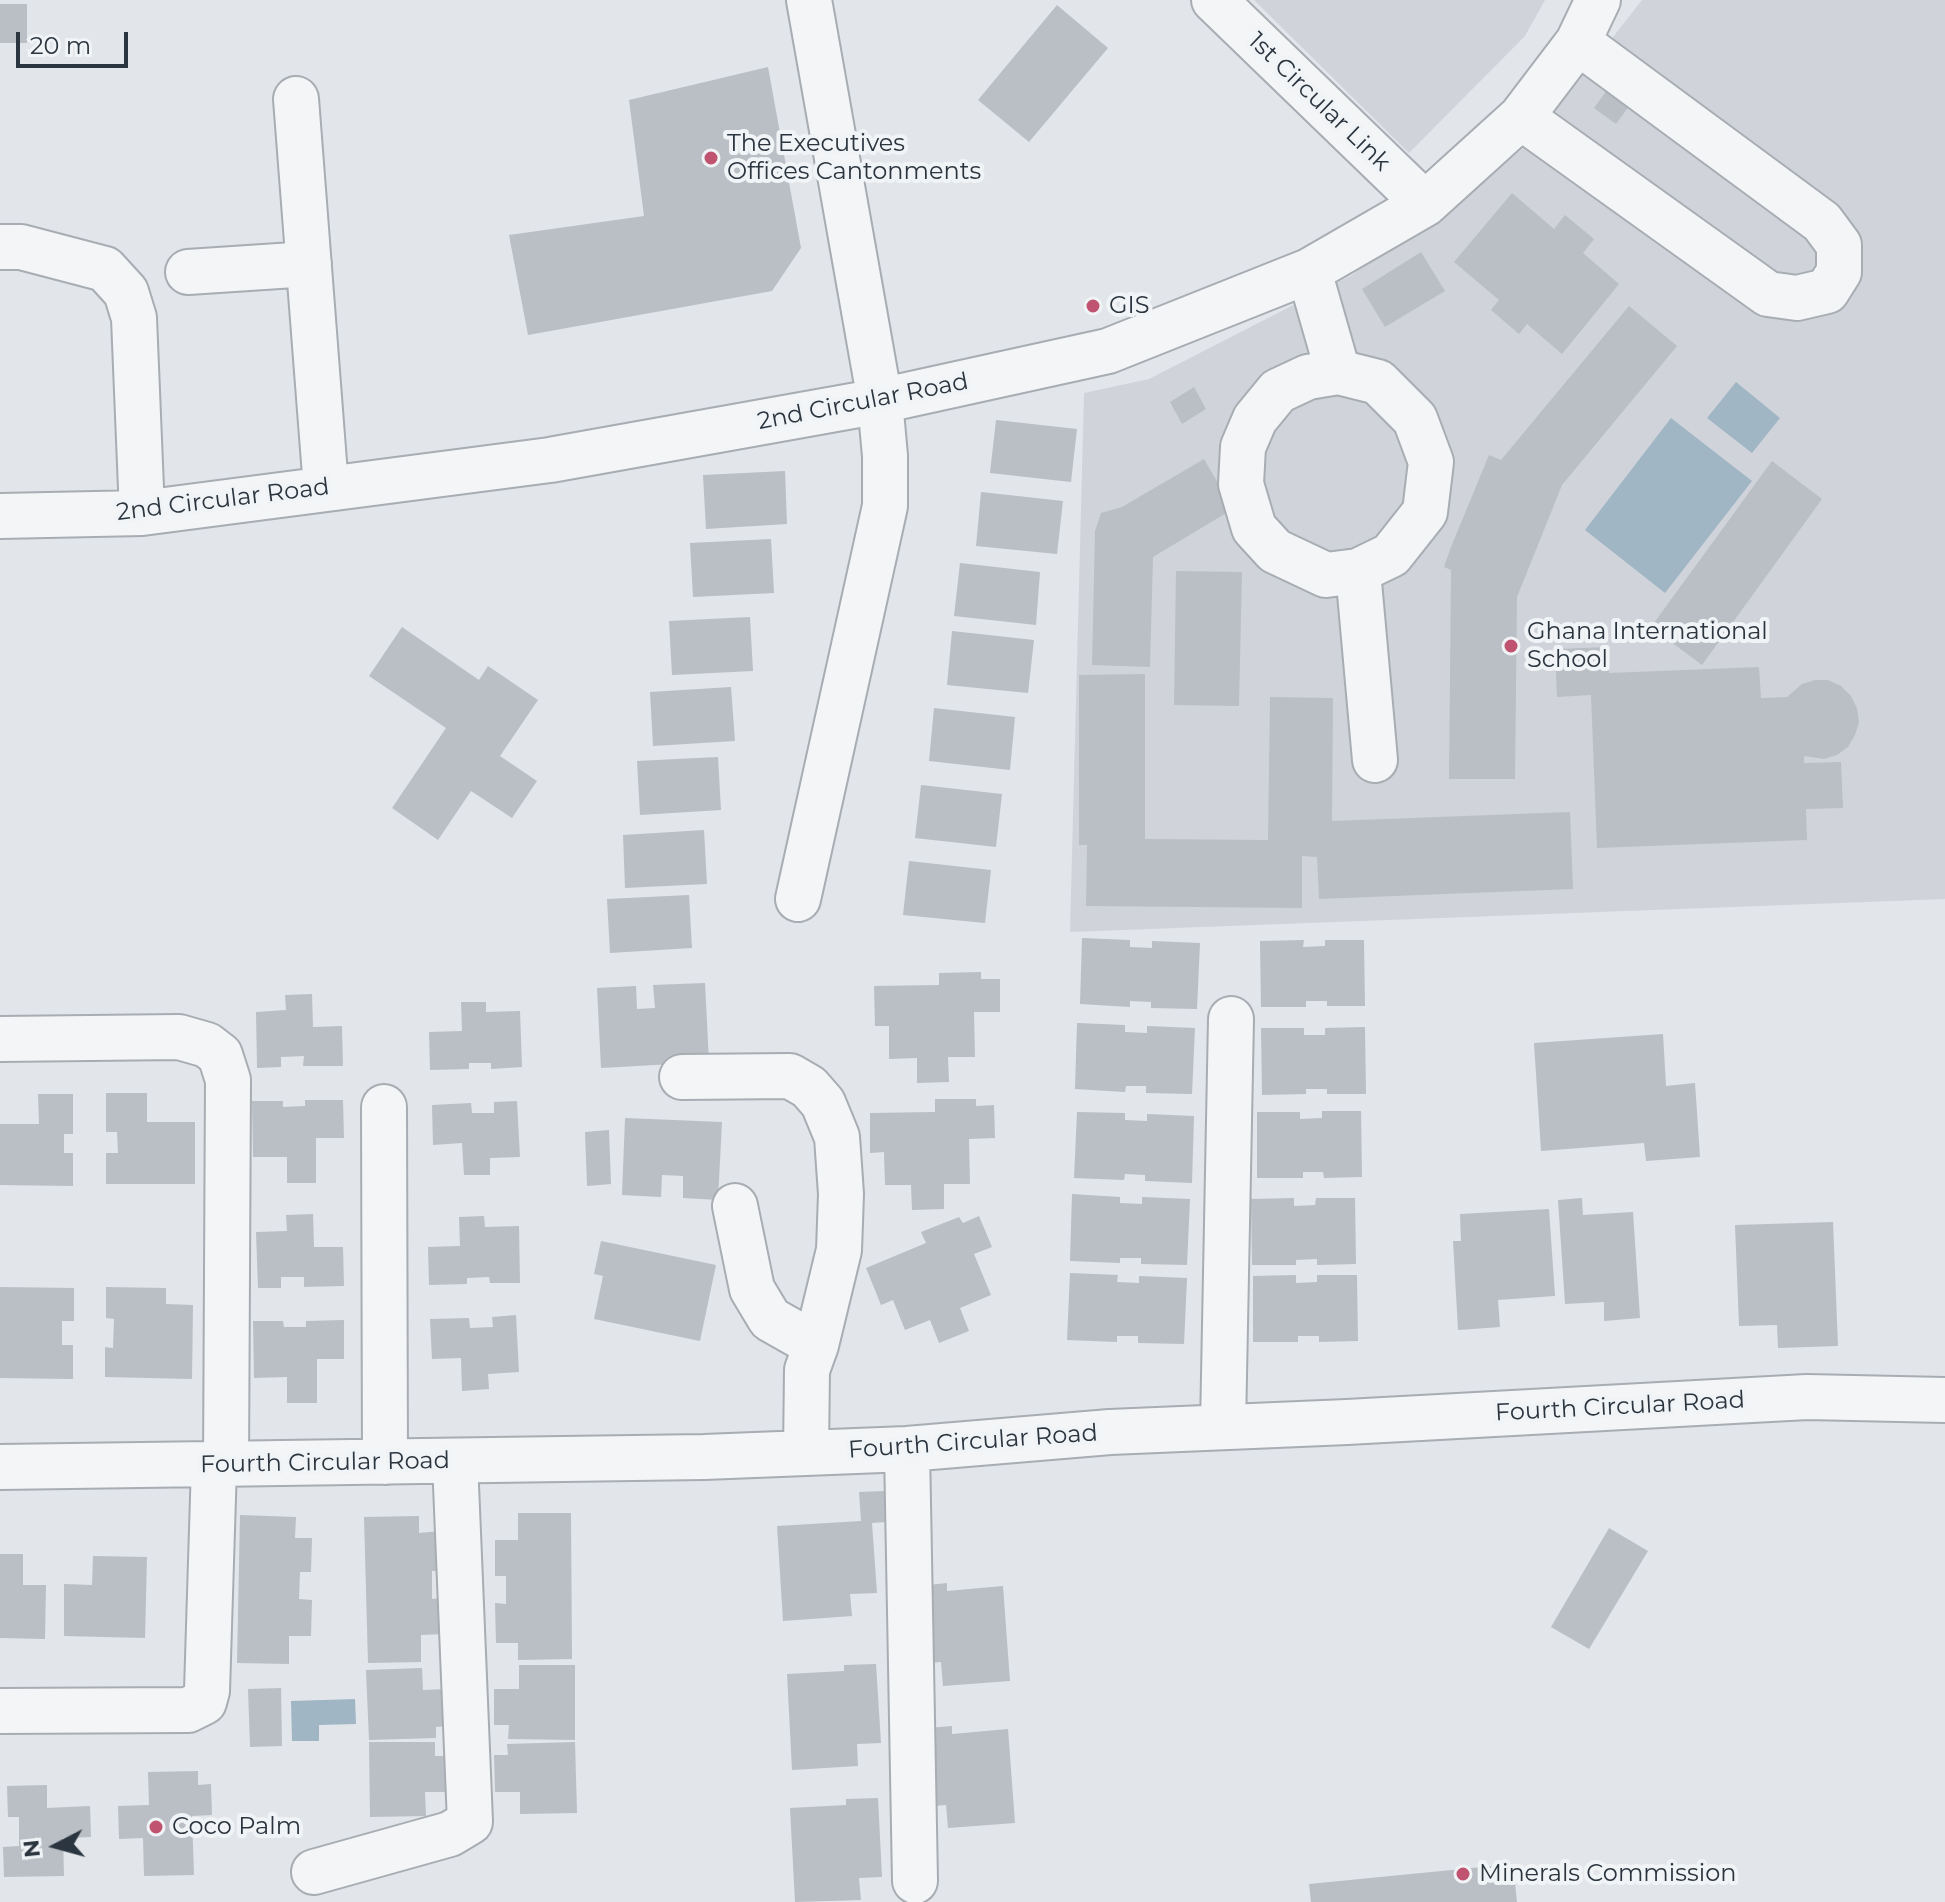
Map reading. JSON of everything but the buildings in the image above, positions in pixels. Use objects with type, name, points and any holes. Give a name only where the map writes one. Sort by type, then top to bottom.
[{"type":"street","points":[[798,899],[885,506],[880,401],[809,0]]},
{"type":"street","name":"1st Circular Link","points":[[1214,0],[1425,204]]},
{"type":"street","name":"2nd Circular Road","points":[[0,516],[142,513],[550,460],[880,401],[1108,351],[1309,271],[1425,204],[1521,117],[1578,42],[1598,0]]},
{"type":"street","points":[[1521,117],[1768,294],[1797,298],[1827,291],[1839,272],[1839,245],[1822,222],[1578,42]]},
{"type":"street","points":[[296,99],[326,488]]},
{"type":"street","points":[[0,247],[21,247],[105,269],[126,292],[134,318],[142,513]]},
{"type":"street","points":[[188,272],[309,264]]},
{"type":"street","points":[[1309,271],[1338,372]]},
{"type":"street","points":[[1338,372],[1378,382],[1415,419],[1431,462],[1425,512],[1391,555],[1358,571],[1326,575],[1275,551],[1254,528],[1241,484],[1243,447],[1255,419],[1278,391],[1308,377],[1338,372]]},
{"type":"street","points":[[1358,571],[1375,760]]},
{"type":"street","points":[[1223,1427],[1231,1019]]},
{"type":"street","points":[[0,1039],[179,1037],[207,1045],[220,1055],[228,1080],[220,1465],[204,1702],[188,1710],[0,1711]]},
{"type":"street","points":[[682,1077],[790,1076],[809,1087],[823,1103],[837,1137],[841,1194],[839,1250],[807,1370],[806,1453]]},
{"type":"street","points":[[384,1107],[385,1462]]},
{"type":"street","points":[[735,1206],[752,1289],[770,1319],[816,1345]]},
{"type":"street","name":"Fourth Circular Road","points":[[0,1467],[806,1453],[907,1449],[1110,1432],[1807,1397],[1945,1400]]},
{"type":"street","points":[[907,1449],[915,1881]]},
{"type":"street","points":[[314,1872],[450,1834],[470,1822],[455,1461]]},
{"type":"shaded area","points":[[1254,0],[1545,0],[1525,36],[1409,153]]},
{"type":"shaded area","name":"Ghana International School","points":[[1642,0],[1945,0],[1945,899],[1070,932],[1084,393],[1149,379],[1352,275],[1529,144]]},
{"type":"water","points":[[1736,382],[1780,418],[1752,453],[1707,418]]},
{"type":"water","points":[[1671,418],[1752,481],[1665,593],[1585,530]]},
{"type":"water","points":[[355,1699],[356,1724],[319,1725],[319,1741],[292,1741],[291,1701]]},
{"type":"place","name":"The Executives Offices Cantonments","points":[[711,158]]},
{"type":"place","name":"GIS","points":[[1093,306]]},
{"type":"place","name":"Ghana International School","points":[[1511,646]]},
{"type":"place","name":"Coco Palm","points":[[156,1827]]},
{"type":"place","name":"Minerals Commission","points":[[1463,1874]]}]
